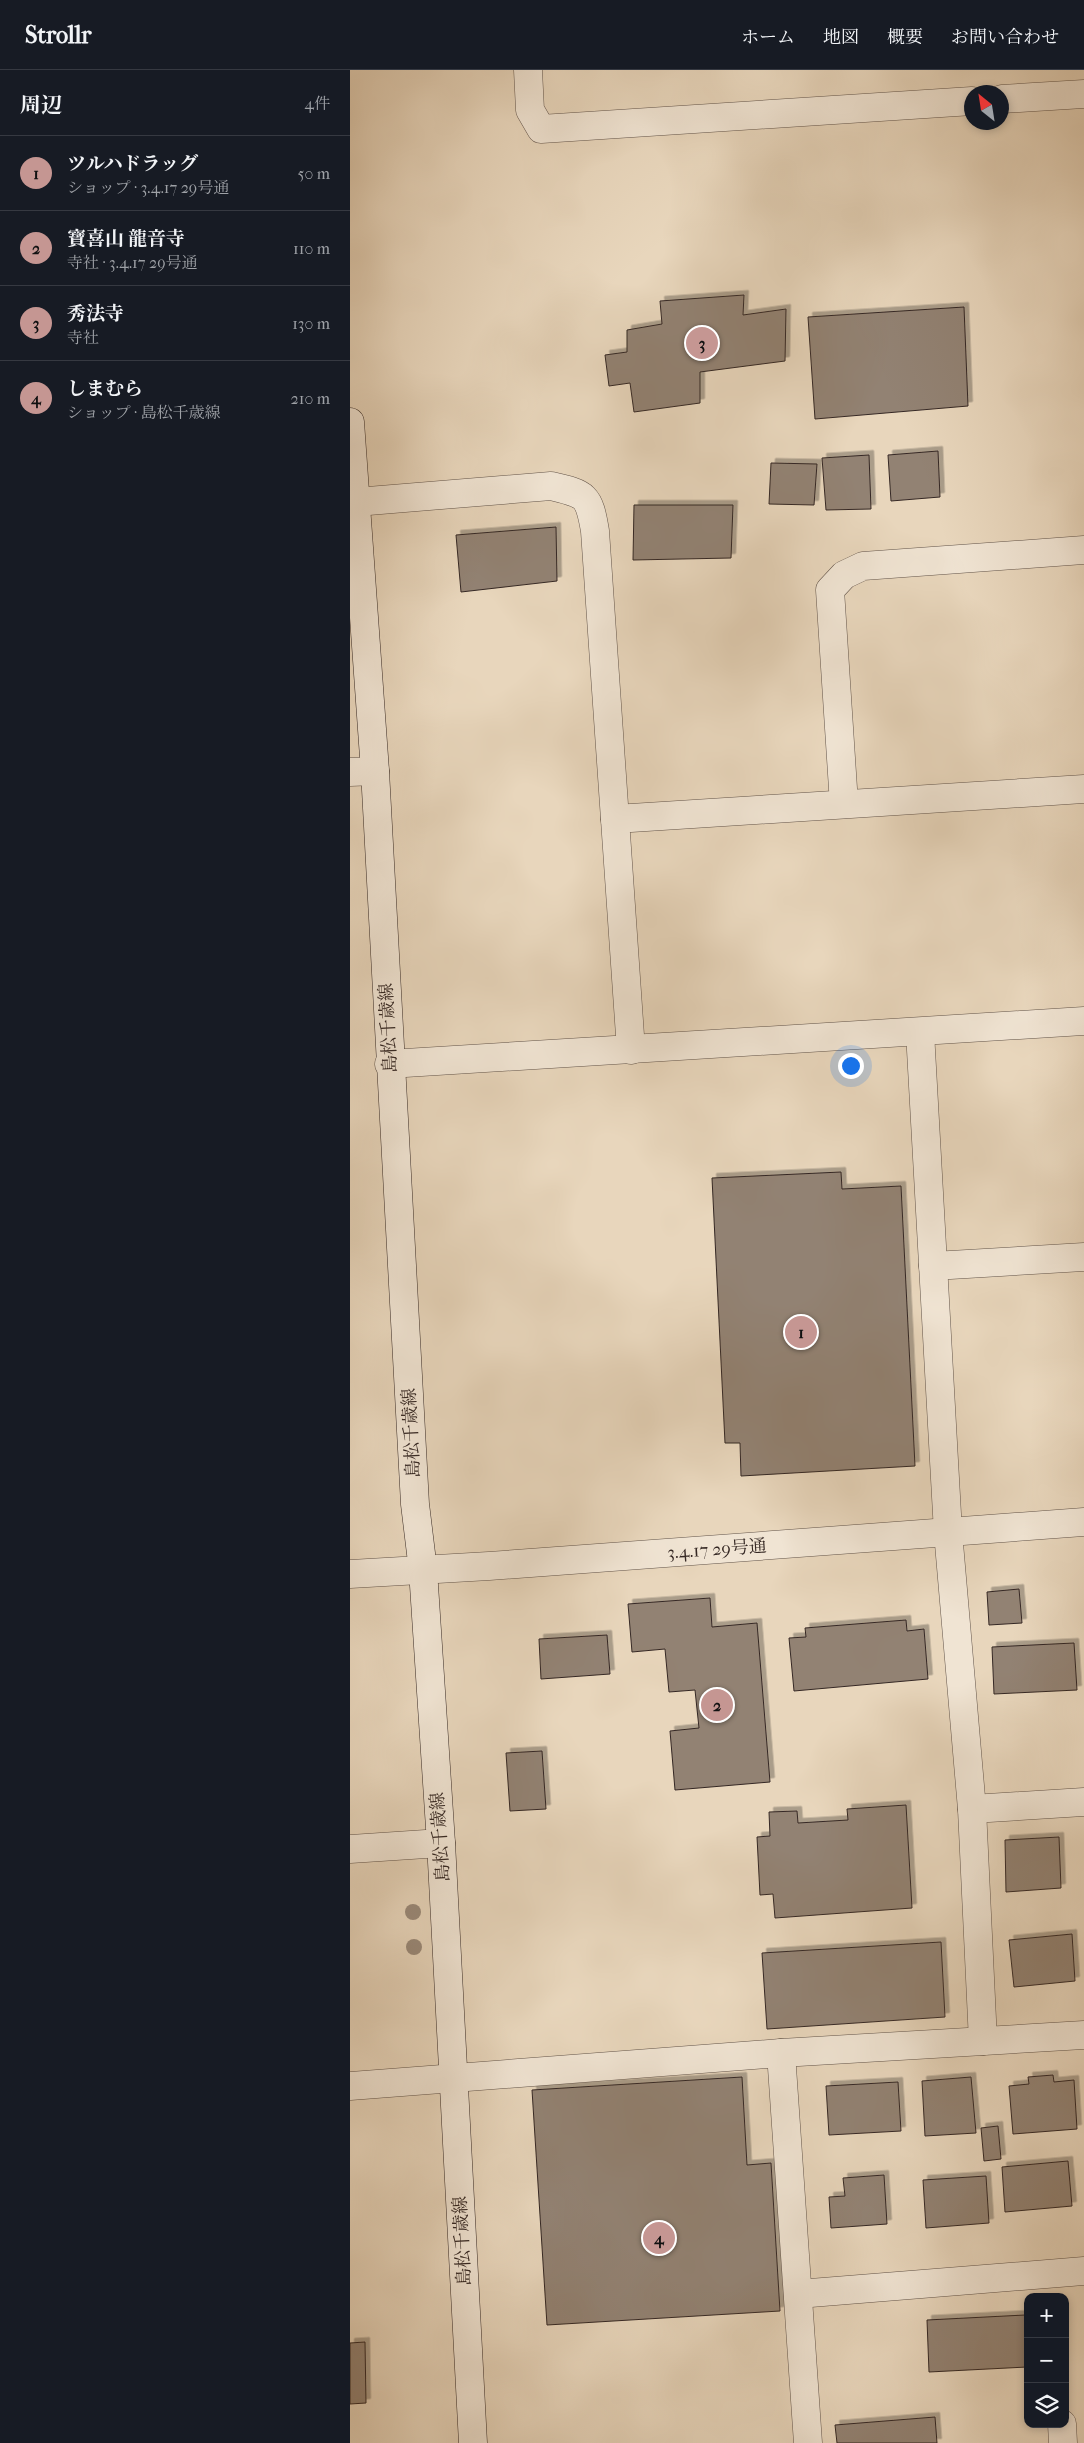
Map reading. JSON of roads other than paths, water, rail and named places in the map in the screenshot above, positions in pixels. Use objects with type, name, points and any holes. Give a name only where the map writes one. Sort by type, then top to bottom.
[{"type":"street","points":[[528,70],[530,110],[541,128],[964,102]]},
{"type":"street","points":[[1009,99],[1084,94]]},
{"type":"street","name":"島松千歳線","points":[[350,422],[356,502],[362,771],[389,1064],[415,1504],[423,1570],[441,1843],[452,2080],[473,2443]]},
{"type":"street","points":[[356,502],[551,486],[580,493],[591,508],[595,531],[631,1050]]},
{"type":"street","points":[[844,804],[830,590],[844,575],[863,566],[1084,550]]},
{"type":"street","points":[[615,819],[1084,789]]},
{"type":"street","points":[[389,1064],[1084,1021]]},
{"type":"street","points":[[920,1032],[948,1532],[972,1810],[983,2041]]},
{"type":"street","points":[[933,1266],[1084,1257]]},
{"type":"street","name":"3.4.17 29号通","points":[[350,1574],[1084,1522]]},
{"type":"street","points":[[972,1810],[1084,1802]]},
{"type":"street","points":[[350,1849],[441,1843]]},
{"type":"street","points":[[350,2086],[452,2080],[781,2053],[1084,2035]]},
{"type":"street","points":[[781,2053],[808,2443]]},
{"type":"street","points":[[798,2294],[1052,2285],[1084,2272]]},
{"type":"street","points":[[1062,2428],[1063,2443]]},
{"type":"place","name":"秀法寺","points":[[702,343]]},
{"type":"place","name":"ツルハドラッグ","points":[[801,1332]]},
{"type":"place","name":"寶喜山 龍音寺","points":[[717,1705]]},
{"type":"place","name":"しまむら","points":[[659,2238]]}]
